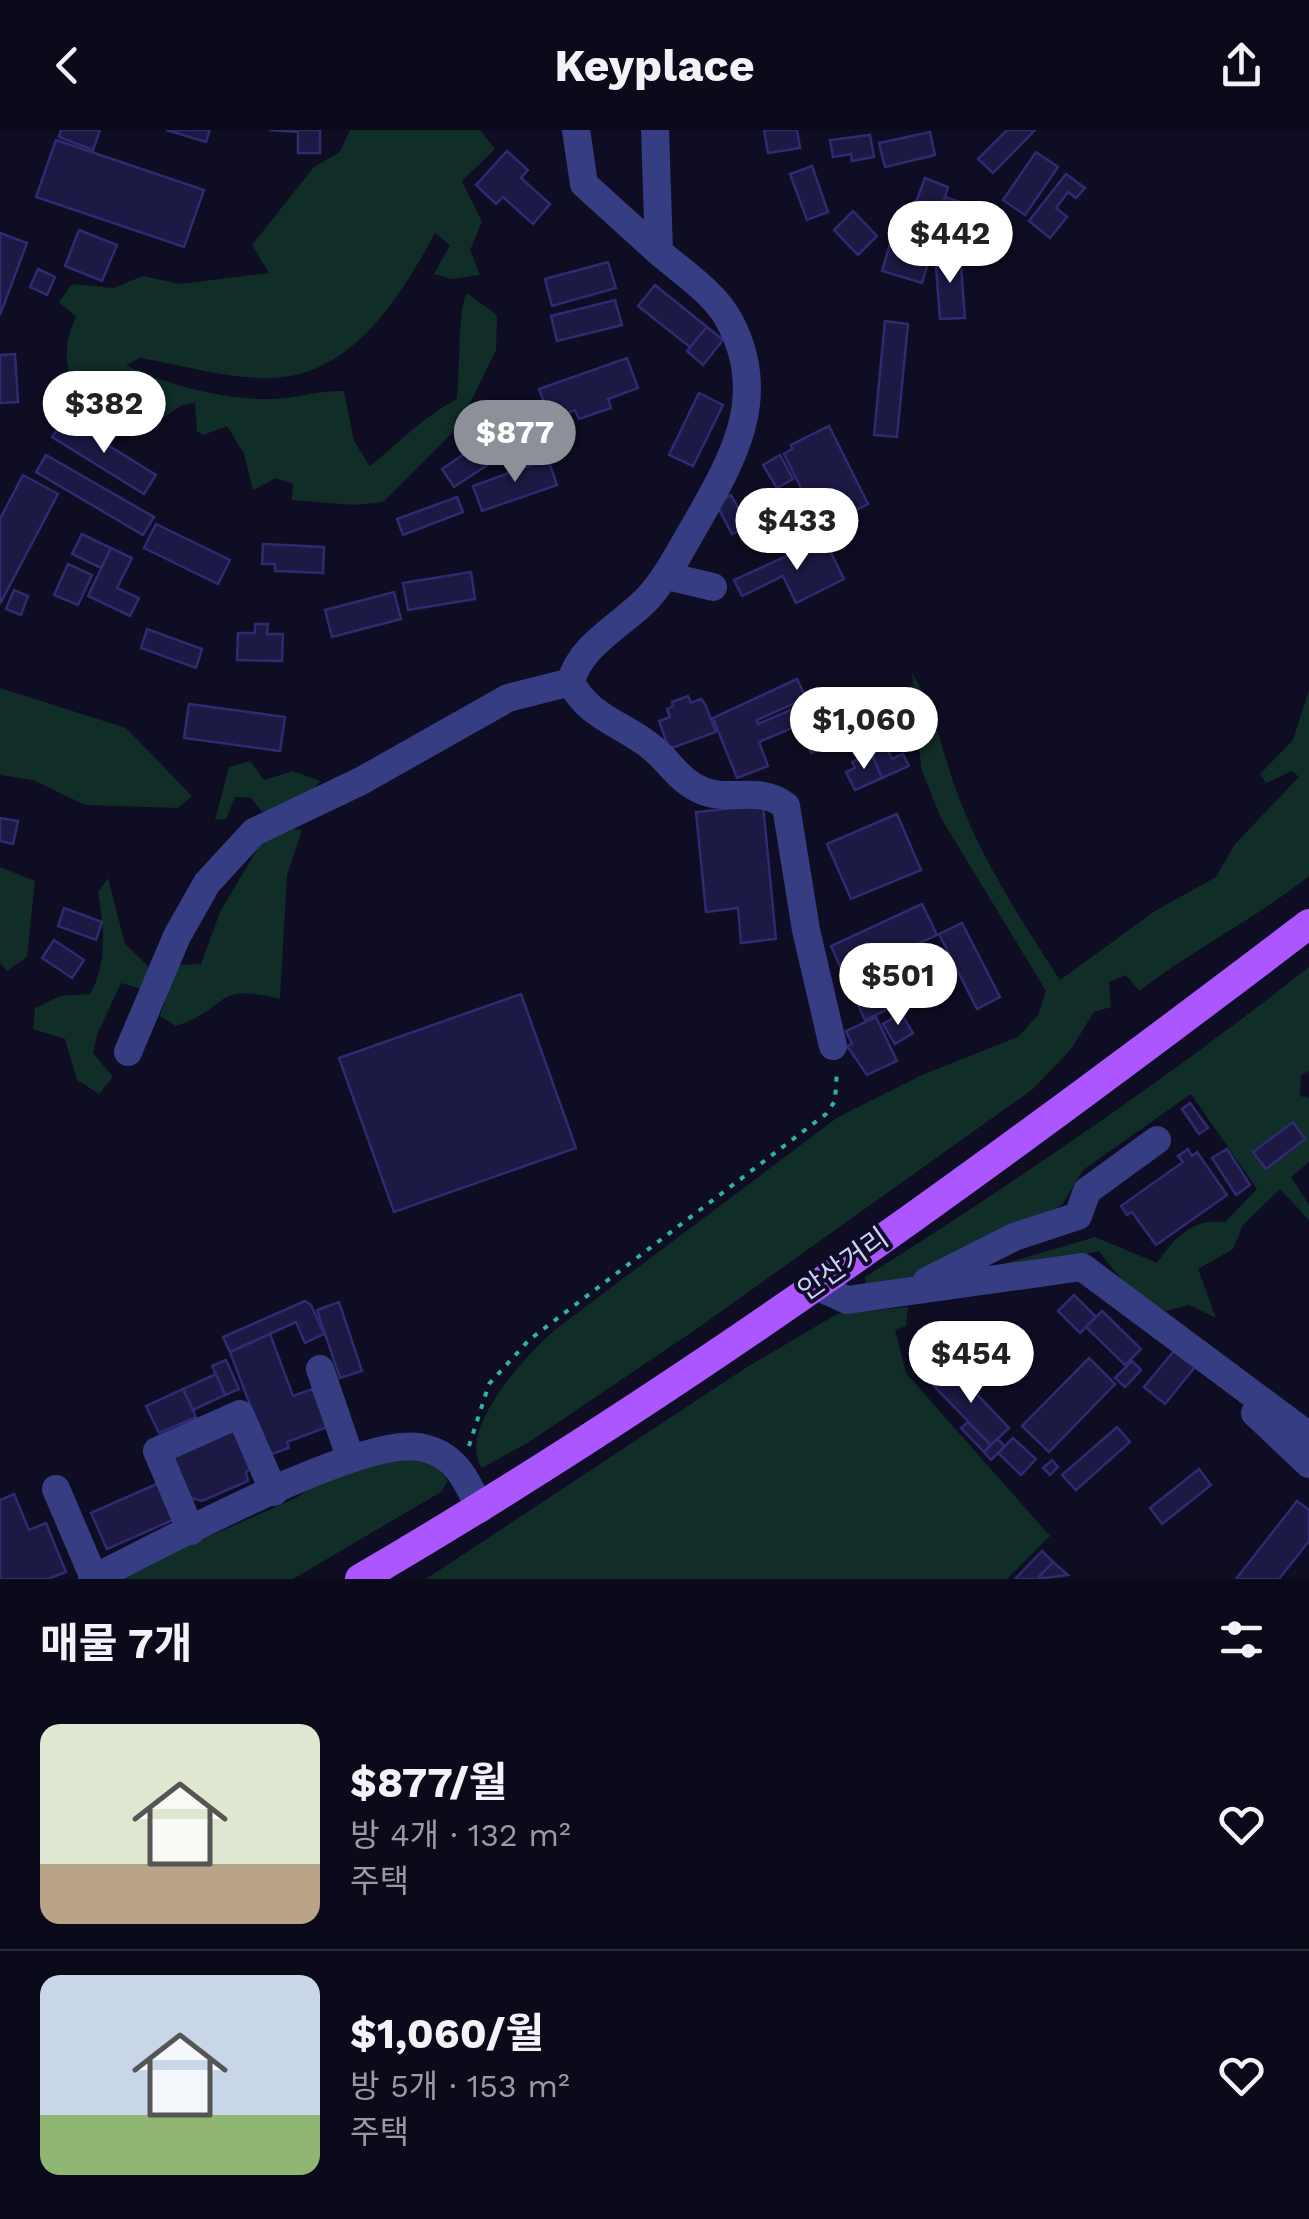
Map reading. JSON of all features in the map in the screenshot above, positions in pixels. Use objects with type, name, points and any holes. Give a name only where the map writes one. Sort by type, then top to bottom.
[{"type":"main road","name":"안산거리","points":[[360,1579],[480,1509],[814,1285],[1003,1153],[1309,924]]},
{"type":"street","points":[[571,682],[584,654],[668,576],[729,470],[749,400],[741,348],[729,318],[584,184],[576,130]]},
{"type":"street","points":[[654,130],[659,252]]},
{"type":"street","points":[[668,576],[712,587]]},
{"type":"street","points":[[571,682],[579,699],[651,746],[680,779],[707,793],[772,794],[786,806],[806,930],[833,1046]]},
{"type":"street","points":[[128,1052],[192,910],[224,860],[254,832],[361,781],[508,698],[571,682]]},
{"type":"street","points":[[912,1288],[1014,1237],[1078,1216],[1087,1191],[1157,1140]]},
{"type":"street","points":[[814,1285],[847,1300],[1082,1267],[1309,1436]]},
{"type":"street","points":[[320,1369],[350,1457]]},
{"type":"street","points":[[1236,1382],[1258,1418],[1309,1464]]},
{"type":"street","points":[[191,1532],[157,1451],[240,1414],[274,1492]]},
{"type":"street","points":[[56,1489],[93,1578],[350,1457],[421,1447],[450,1459],[462,1470],[480,1509]]},
{"type":"path","points":[[462,1470],[489,1384],[529,1340],[826,1114],[835,1101],[838,1079],[833,1046]]},
{"type":"green space","points":[[350,130],[480,130],[495,149],[462,181],[482,222],[470,250],[480,275],[452,279],[434,274],[450,245],[435,233],[389,307],[349,349],[325,364],[299,374],[270,378],[221,374],[140,358],[126,365],[179,385],[235,397],[273,399],[344,391],[354,441],[370,466],[422,422],[457,399],[467,293],[497,315],[496,350],[459,426],[383,502],[354,505],[292,500],[293,484],[276,478],[253,490],[244,454],[227,426],[203,435],[197,431],[195,403],[182,405],[159,420],[126,394],[93,393],[72,382],[67,349],[76,317],[59,302],[72,284],[113,288],[143,276],[180,284],[269,273],[252,245],[314,167],[340,152]]},
{"type":"green space","points":[[912,673],[928,704],[955,786],[993,872],[1060,980],[1155,911],[1216,877],[1235,844],[1299,777],[1292,771],[1266,783],[1260,774],[1293,740],[1309,690],[1309,876],[1139,991],[1126,975],[1109,982],[1111,1007],[1094,1012],[1071,1049],[1033,1089],[698,1328],[529,1442],[482,1468],[476,1452],[486,1413],[529,1355],[556,1329],[838,1117],[924,1074],[1018,1037],[1038,1015],[1046,991],[941,818],[921,768]]},
{"type":"green space","points":[[0,688],[126,728],[192,796],[178,808],[85,805],[33,780],[0,775]]},
{"type":"green space","points":[[250,761],[264,780],[293,771],[320,781],[299,806],[262,812],[251,798],[235,797],[226,819],[215,820],[229,767]]},
{"type":"green space","points":[[271,826],[302,830],[287,875],[280,999],[258,994],[232,995],[176,1026],[160,1016],[177,965],[201,964],[220,912]]},
{"type":"green space","points":[[0,867],[35,881],[27,957],[7,971],[0,963]]},
{"type":"green space","points":[[108,878],[125,944],[148,966],[152,986],[141,989],[121,983],[93,1053],[113,1077],[99,1094],[77,1080],[65,1039],[33,1029],[35,1008],[60,996],[90,994],[96,982],[103,931],[98,892]]},
{"type":"green space","points":[[1309,967],[1309,1071],[1301,1075],[1300,1096],[1309,1098],[1309,1162],[1291,1177],[1309,1205],[1309,1220],[1280,1189],[1243,1225],[1233,1249],[1198,1269],[1216,1318],[1189,1305],[1166,1311],[1155,1305],[1128,1286],[1099,1251],[1002,1274],[1000,1265],[1095,1237],[1157,1263],[1170,1245],[1193,1227],[1225,1222],[1257,1189],[1191,1094],[1083,1170],[1062,1205],[914,1279],[866,1285],[865,1277],[1091,1128]]},
{"type":"green space","points":[[908,1307],[906,1326],[895,1330],[906,1373],[1050,1536],[1007,1579],[426,1579],[747,1367],[837,1314]]},
{"type":"green space","points":[[427,1454],[448,1481],[441,1492],[293,1579],[111,1579],[294,1499],[349,1463]]},
{"type":"building","points":[[61,130],[100,130],[93,150],[59,137]]},
{"type":"building","points":[[166,130],[210,130],[206,142]]},
{"type":"building","points":[[269,130],[320,130],[320,153],[298,153],[298,132]]},
{"type":"building","points":[[764,130],[797,130],[800,148],[768,153]]},
{"type":"building","points":[[1007,130],[1035,130],[993,173],[978,159]]},
{"type":"building","points":[[930,132],[935,155],[885,167],[879,143]]},
{"type":"building","points":[[870,135],[874,157],[852,161],[851,154],[833,157],[830,140]]},
{"type":"building","points":[[56,140],[204,190],[184,247],[36,197]]},
{"type":"building","points":[[507,151],[528,170],[521,178],[550,204],[533,224],[503,197],[496,204],[476,185]]},
{"type":"building","points":[[1036,152],[1058,167],[1025,215],[1003,200]]},
{"type":"building","points":[[812,166],[828,212],[807,220],[790,174]]},
{"type":"building","points":[[1066,174],[1085,188],[1076,198],[1068,192],[1056,208],[1067,217],[1050,238],[1029,221]]},
{"type":"building","points":[[925,178],[948,187],[935,231],[909,221]]},
{"type":"building","points":[[945,197],[998,214],[991,237],[938,219]]},
{"type":"building","points":[[853,211],[877,236],[858,255],[834,230]]},
{"type":"building","points":[[79,230],[117,245],[102,281],[65,266]]},
{"type":"building","points":[[0,233],[27,243],[0,315]]},
{"type":"building","points":[[890,244],[930,256],[922,283],[882,271]]},
{"type":"building","points":[[960,253],[965,318],[940,319],[935,255]]},
{"type":"building","points":[[608,262],[616,288],[552,306],[545,279]]},
{"type":"building","points":[[38,269],[55,277],[47,295],[30,287]]},
{"type":"building","points":[[655,285],[707,327],[690,347],[638,306]]},
{"type":"building","points":[[615,300],[622,325],[557,341],[551,316]]},
{"type":"building","points":[[885,321],[908,324],[897,437],[874,435]]},
{"type":"building","points":[[707,327],[723,340],[703,365],[687,351]]},
{"type":"building","points":[[15,354],[18,402],[0,403],[0,355]]},
{"type":"building","points":[[627,358],[638,388],[608,399],[611,408],[579,419],[575,410],[550,419],[539,389]]},
{"type":"building","points":[[699,393],[723,405],[693,466],[669,455]]},
{"type":"building","points":[[64,418],[156,475],[144,494],[52,437]]},
{"type":"building","points":[[829,426],[868,504],[821,528],[784,454],[792,449],[791,445]]},
{"type":"building","points":[[489,437],[501,456],[454,487],[442,469]]},
{"type":"building","points":[[46,455],[154,517],[143,535],[36,472]]},
{"type":"building","points":[[780,455],[793,479],[777,488],[763,465]]},
{"type":"building","points":[[548,459],[557,485],[482,511],[473,486]]},
{"type":"building","points":[[23,475],[58,494],[0,604],[0,519]]},
{"type":"building","points":[[731,495],[748,526],[732,534],[716,504]]},
{"type":"building","points":[[457,497],[463,512],[403,535],[397,519]]},
{"type":"building","points":[[156,524],[230,560],[218,584],[144,548]]},
{"type":"building","points":[[82,534],[111,548],[101,568],[72,554]]},
{"type":"building","points":[[824,539],[844,579],[796,603],[783,576],[742,596],[734,580]]},
{"type":"building","points":[[263,544],[324,547],[323,573],[275,571],[275,564],[262,564]]},
{"type":"building","points":[[111,548],[132,558],[117,588],[139,598],[130,616],[88,596]]},
{"type":"building","points":[[68,564],[92,575],[78,605],[54,595]]},
{"type":"building","points":[[471,572],[475,599],[408,610],[403,583]]},
{"type":"building","points":[[14,590],[28,596],[21,615],[6,609]]},
{"type":"building","points":[[394,592],[401,619],[332,637],[325,610]]},
{"type":"building","points":[[255,624],[268,624],[267,634],[283,634],[282,661],[237,660],[238,633],[255,633]]},
{"type":"building","points":[[147,629],[202,649],[196,668],[141,648]]},
{"type":"building","points":[[797,679],[806,698],[757,720],[758,724],[807,703],[825,747],[811,753],[799,725],[759,742],[768,766],[737,778],[713,718]]},
{"type":"building","points":[[688,696],[691,703],[701,699],[705,704],[716,732],[669,749],[659,721],[670,717],[667,709],[673,706],[672,702]]},
{"type":"building","points":[[189,704],[285,717],[280,751],[184,738]]},
{"type":"building","points":[[886,746],[892,759],[903,754],[909,766],[882,778],[871,753]]},
{"type":"building","points":[[871,753],[882,778],[855,790],[846,772],[855,768],[852,762]]},
{"type":"building","points":[[763,805],[776,939],[741,943],[738,908],[706,912],[696,812]]},
{"type":"building","points":[[897,814],[921,870],[851,899],[827,844]]},
{"type":"building","points":[[0,818],[18,821],[13,844],[0,841]]},
{"type":"building","points":[[922,904],[937,935],[845,977],[831,946]]},
{"type":"building","points":[[64,908],[102,922],[96,940],[58,926]]},
{"type":"building","points":[[962,923],[1000,997],[977,1009],[939,934]]},
{"type":"building","points":[[54,940],[84,960],[72,978],[42,958]]},
{"type":"building","points":[[873,965],[893,1007],[865,1020],[845,977]]},
{"type":"building","points":[[521,994],[576,1148],[394,1212],[339,1058]]},
{"type":"building","points":[[901,1013],[913,1033],[895,1044],[883,1024]]},
{"type":"building","points":[[876,1017],[897,1061],[867,1075],[847,1046],[852,1044],[846,1031]]},
{"type":"building","points":[[1190,1103],[1208,1128],[1199,1134],[1182,1109]]},
{"type":"building","points":[[1293,1122],[1305,1139],[1266,1169],[1253,1152]]},
{"type":"building","points":[[1188,1149],[1192,1156],[1197,1152],[1227,1195],[1156,1245],[1132,1212],[1127,1215],[1121,1206],[1183,1162],[1178,1156]]},
{"type":"building","points":[[1227,1149],[1250,1185],[1236,1195],[1212,1158]]},
{"type":"building","points":[[1074,1295],[1096,1317],[1080,1333],[1058,1311]]},
{"type":"building","points":[[305,1301],[311,1305],[324,1334],[305,1343],[296,1322],[230,1352],[223,1337]]},
{"type":"building","points":[[339,1302],[362,1371],[340,1378],[317,1310]]},
{"type":"building","points":[[1102,1311],[1141,1349],[1125,1365],[1086,1327]]},
{"type":"building","points":[[270,1334],[293,1396],[312,1389],[327,1427],[287,1442],[289,1448],[269,1455],[230,1352]]},
{"type":"building","points":[[1174,1351],[1195,1367],[1165,1404],[1144,1387]]},
{"type":"building","points":[[1089,1358],[1115,1384],[1049,1452],[1022,1426]]},
{"type":"building","points":[[226,1360],[239,1389],[225,1395],[212,1366]]},
{"type":"building","points":[[1132,1361],[1141,1370],[1125,1387],[1115,1378]]},
{"type":"building","points":[[951,1367],[1009,1428],[991,1445],[933,1385]]},
{"type":"building","points":[[216,1374],[225,1395],[193,1410],[183,1389]]},
{"type":"building","points":[[183,1389],[196,1417],[159,1433],[146,1406]]},
{"type":"building","points":[[968,1422],[991,1445],[984,1452],[961,1428]]},
{"type":"building","points":[[238,1427],[253,1467],[246,1472],[248,1481],[202,1501],[184,1496],[167,1456]]},
{"type":"building","points":[[1117,1427],[1130,1442],[1076,1490],[1062,1475]]},
{"type":"building","points":[[1013,1438],[1036,1459],[1021,1475],[998,1453]]},
{"type":"building","points":[[997,1439],[1005,1446],[991,1460],[984,1452]]},
{"type":"building","points":[[1052,1460],[1058,1467],[1050,1475],[1043,1468]]},
{"type":"building","points":[[1199,1469],[1211,1485],[1162,1524],[1150,1508]]},
{"type":"building","points":[[159,1483],[175,1519],[107,1549],[91,1513]]},
{"type":"building","points":[[14,1494],[29,1530],[46,1523],[66,1572],[48,1579],[0,1579],[0,1500]]},
{"type":"building","points":[[1297,1501],[1309,1510],[1309,1541],[1279,1579],[1236,1579]]},
{"type":"building","points":[[1042,1551],[1053,1562],[1037,1579],[1015,1579]]},
{"type":"building","points":[[1053,1562],[1068,1575],[1037,1579]]}]
